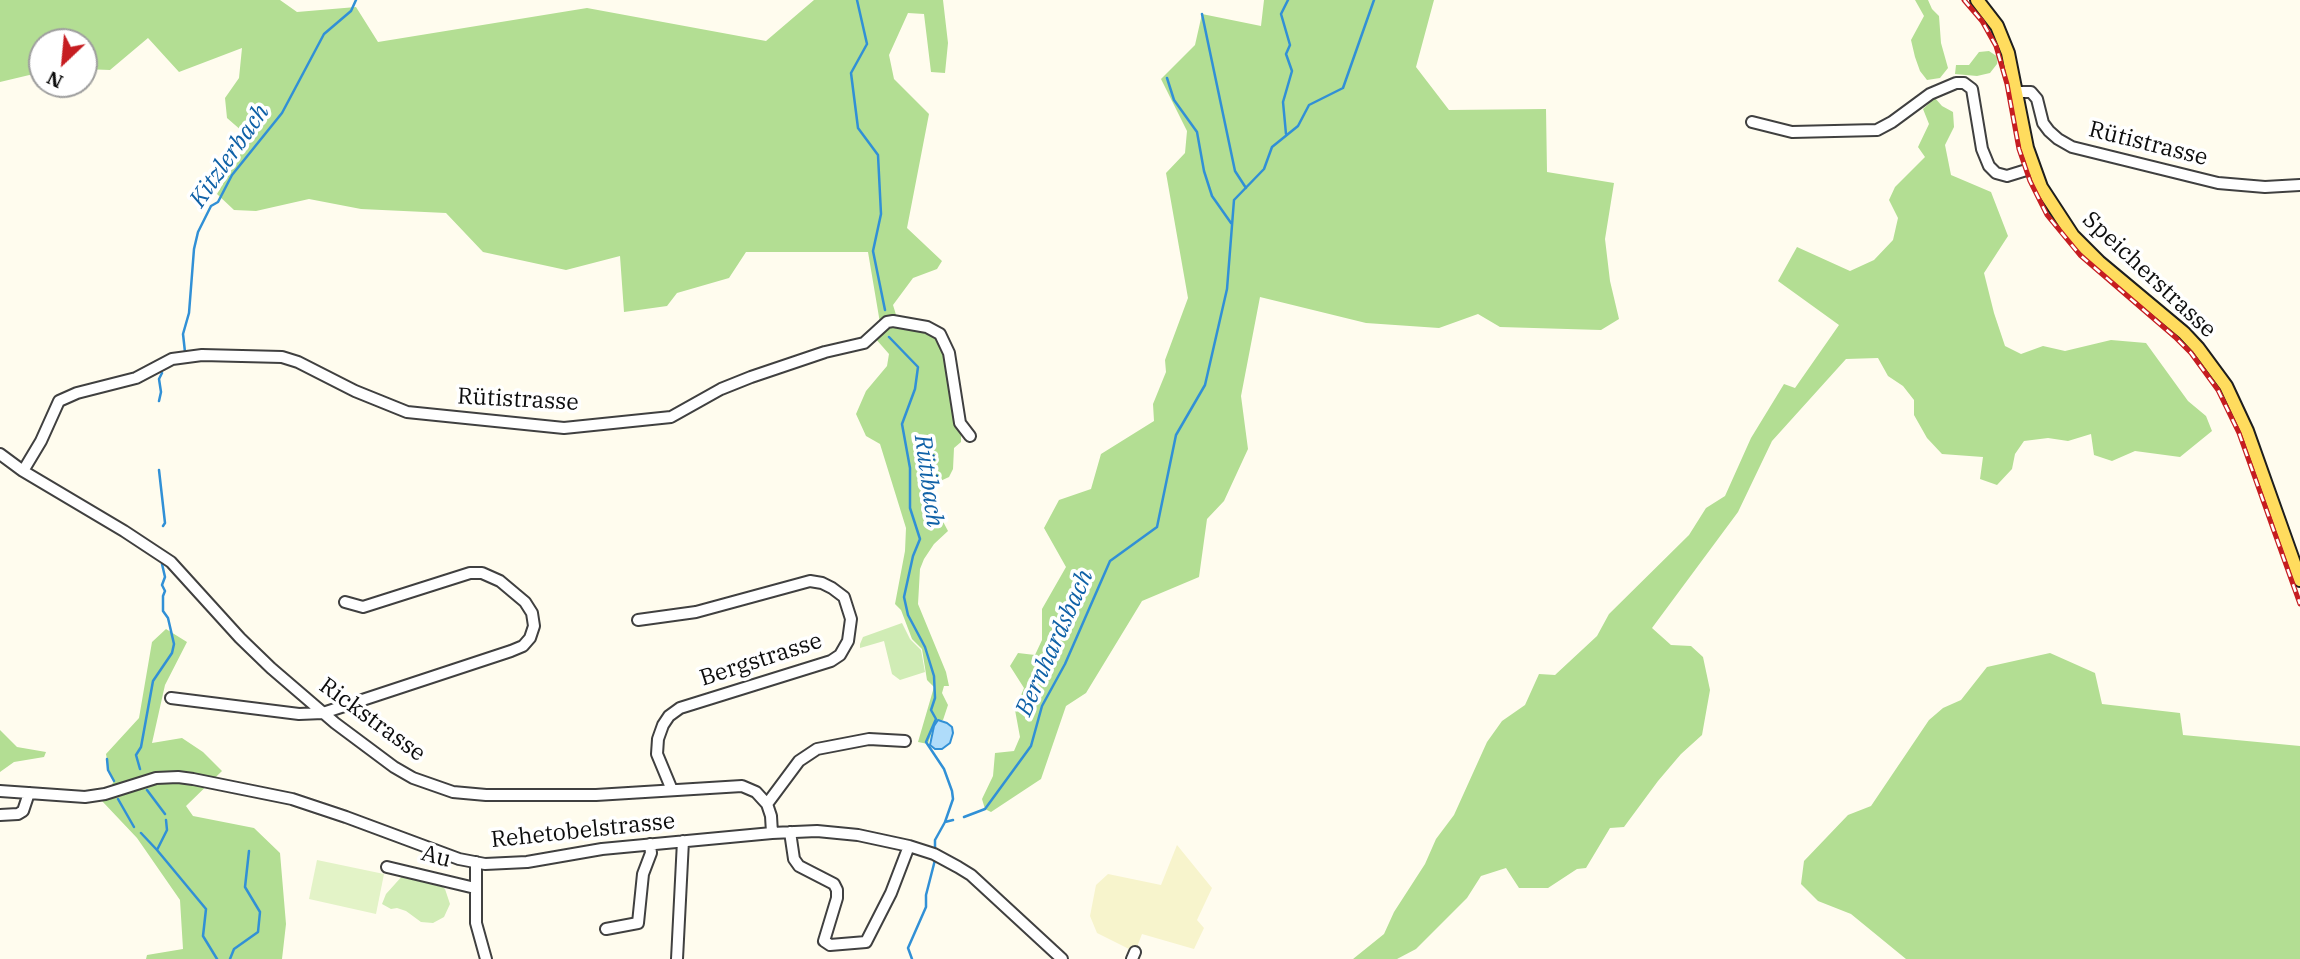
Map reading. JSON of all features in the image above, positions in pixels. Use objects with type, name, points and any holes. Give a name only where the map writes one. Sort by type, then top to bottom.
[{"type":"main road","name":"Speicherstrasse","points":[[1977,0],[1989,14],[2003,39],[2027,148],[2033,168],[2051,206],[2073,236],[2099,262],[2184,334],[2225,386],[2247,430],[2300,580]]},
{"type":"street","points":[[1752,122],[1792,132],[1877,130],[1930,94],[1956,83],[1964,83],[1972,89],[1982,149],[1989,166],[1996,173],[2007,176],[2033,168]]},
{"type":"street","name":"Rütistrasse","points":[[2016,92],[2031,92],[2037,99],[2043,123],[2058,139],[2071,147],[2218,183],[2265,187],[2300,185]]},
{"type":"street","name":"Rütistrasse","points":[[23,471],[41,441],[59,401],[77,393],[136,378],[172,359],[212,355],[282,358],[298,362],[355,391],[407,412],[564,428],[671,416],[721,389],[751,377],[825,352],[864,343],[887,322],[892,321],[927,327],[940,334],[949,353],[960,423],[970,436]]},
{"type":"street","name":"Rickstrasse","points":[[0,454],[171,562],[240,638],[323,713],[394,767],[434,787],[486,795],[539,796],[742,786],[756,792],[767,804]]},
{"type":"street","points":[[171,698],[299,714],[323,713],[511,651],[523,646],[530,638],[534,626],[532,613],[525,602],[500,581],[482,573],[470,573],[363,607],[345,602]]},
{"type":"street","name":"Bergstrasse","points":[[638,620],[696,612],[810,582],[832,587],[844,597],[852,619],[848,641],[840,655],[831,662],[680,708],[669,716],[658,739],[657,754],[672,790]]},
{"type":"street","points":[[772,833],[767,804],[799,761],[817,749],[869,739],[905,741]]},
{"type":"street","name":"Rehetobelstrasse","points":[[0,791],[85,797],[105,794],[156,778],[178,776],[266,793],[313,806],[459,859],[485,864],[527,862],[602,849],[682,841],[772,833],[836,832],[909,846],[935,855],[971,876],[1062,959]]},
{"type":"street","points":[[0,815],[23,811],[29,793]]},
{"type":"street","points":[[790,832],[794,859],[799,866],[834,884],[837,890],[824,941],[830,945],[866,942],[891,893],[909,846]]},
{"type":"street","points":[[677,959],[682,841]]},
{"type":"street","points":[[606,929],[638,923],[643,874],[650,857],[650,844]]},
{"type":"street","name":"Au","points":[[476,863],[476,923],[486,959]]},
{"type":"street","name":"Au","points":[[387,867],[475,888]]},
{"type":"shaded area","points":[[1177,845],[1212,888],[1197,920],[1204,928],[1194,949],[1142,934],[1135,952],[1097,933],[1090,916],[1096,885],[1108,874],[1161,885]]},
{"type":"green space","points":[[0,0],[280,0],[297,12],[356,7],[378,42],[587,8],[766,41],[814,0],[943,0],[948,43],[945,73],[931,72],[924,14],[908,13],[889,55],[894,79],[929,114],[907,228],[942,261],[937,269],[913,278],[893,305],[897,318],[880,323],[868,252],[746,252],[729,278],[677,293],[667,306],[624,312],[620,256],[566,270],[483,252],[446,213],[361,209],[309,199],[256,211],[234,210],[217,194],[250,138],[227,118],[225,98],[239,78],[242,48],[179,72],[148,38],[110,70],[98,70],[98,28],[28,28],[28,75],[0,82]]},
{"type":"green space","points":[[1264,0],[1434,0],[1416,67],[1449,110],[1546,109],[1547,172],[1614,183],[1605,239],[1610,281],[1619,319],[1601,330],[1500,327],[1478,314],[1439,328],[1366,323],[1260,297],[1241,396],[1248,449],[1224,501],[1207,519],[1199,577],[1142,601],[1086,693],[1066,706],[1041,779],[991,812],[985,809],[982,799],[993,776],[995,753],[1014,751],[1020,737],[1015,710],[1024,688],[1010,666],[1018,653],[1035,655],[1042,640],[1042,609],[1066,567],[1044,528],[1059,500],[1091,489],[1101,454],[1154,421],[1153,404],[1166,372],[1165,360],[1188,298],[1166,173],[1185,153],[1187,131],[1161,79],[1195,45],[1202,14],[1261,26]]},
{"type":"green space","points":[[1915,0],[1928,0],[1939,16],[1941,43],[1948,68],[1940,78],[1927,80],[1915,57],[1911,40],[1924,16]]},
{"type":"green space","points":[[1989,51],[1998,57],[1997,64],[1990,73],[1977,76],[1955,74],[1956,65],[1969,65],[1979,52]]},
{"type":"green space","points":[[1935,98],[1953,112],[1954,127],[1945,145],[1951,175],[1991,192],[2008,236],[1984,273],[2005,346],[2021,354],[2043,346],[2065,351],[2111,340],[2146,343],[2188,401],[2206,416],[2212,431],[2180,457],[2135,451],[2112,461],[2094,455],[2091,434],[2068,441],[2048,438],[2024,441],[2015,454],[2012,469],[1997,485],[1980,479],[1983,457],[1942,454],[1927,438],[1914,415],[1914,400],[1903,386],[1888,376],[1878,358],[1846,359],[1772,441],[1738,512],[1652,628],[1671,645],[1691,646],[1703,657],[1710,690],[1702,735],[1658,781],[1624,827],[1610,828],[1586,868],[1577,869],[1548,888],[1519,888],[1506,868],[1481,876],[1467,898],[1416,949],[1397,959],[1353,959],[1384,934],[1394,912],[1425,864],[1436,839],[1454,815],[1487,742],[1502,721],[1525,705],[1539,674],[1555,675],[1597,636],[1609,614],[1689,535],[1706,508],[1725,496],[1751,438],[1784,384],[1795,388],[1839,325],[1778,281],[1797,247],[1850,271],[1874,260],[1893,240],[1898,218],[1889,200],[1895,187],[1925,157],[1918,147],[1929,124],[1923,109]]},
{"type":"green space","points":[[888,326],[931,332],[943,343],[961,431],[961,442],[954,448],[953,469],[949,477],[936,483],[929,495],[948,531],[934,544],[920,569],[918,604],[946,672],[949,686],[944,686],[942,693],[948,705],[943,720],[938,720],[934,725],[928,744],[918,742],[934,687],[927,680],[922,649],[912,639],[901,610],[895,604],[905,551],[906,528],[880,444],[866,436],[856,414],[866,391],[887,366],[889,354],[875,338]]},
{"type":"green space","points":[[902,623],[910,639],[921,650],[925,672],[900,680],[892,674],[884,641],[860,648],[860,644],[863,637]]},
{"type":"green space","points":[[166,629],[187,642],[165,685],[152,743],[182,738],[203,752],[222,771],[186,806],[193,816],[254,828],[280,853],[286,924],[282,959],[146,959],[147,955],[183,949],[180,900],[137,838],[102,801],[114,781],[106,754],[139,718],[152,642]]},
{"type":"green space","points":[[2050,653],[2095,673],[2102,704],[2180,713],[2183,735],[2300,746],[2300,959],[1906,959],[1851,914],[1818,901],[1801,884],[1804,861],[1848,815],[1871,806],[1929,720],[1943,708],[1961,700],[1987,667]]},
{"type":"green space","points":[[0,730],[17,747],[46,752],[44,757],[14,762],[0,772]]},
{"type":"green space","points":[[317,860],[384,874],[376,914],[309,899]]},
{"type":"green space","points":[[404,874],[439,883],[445,889],[450,904],[444,917],[433,923],[421,922],[406,911],[391,909],[382,904],[386,894]]},
{"type":"water","points":[[938,720],[952,727],[953,733],[950,743],[942,749],[935,749],[930,745]]},
{"type":"waterway","name":"Kitzlerbach","points":[[185,352],[183,334],[189,313],[198,232],[211,206],[218,202],[232,175],[282,113],[324,34],[351,11],[356,0]]},
{"type":"waterway","name":"Rütibach","points":[[857,0],[867,44],[851,73],[858,128],[878,155],[881,214],[873,251],[885,310]]},
{"type":"waterway","points":[[1286,134],[1283,102],[1292,71],[1286,54],[1290,45],[1281,14],[1288,0]]},
{"type":"waterway","name":"Bernhardsbach","points":[[964,817],[985,809],[1031,746],[1042,706],[1065,664],[1110,561],[1157,527],[1176,435],[1205,385],[1227,289],[1234,200],[1264,169],[1272,147],[1298,126],[1309,105],[1343,88],[1374,0]]},
{"type":"waterway","points":[[1202,14],[1235,171],[1246,188]]},
{"type":"waterway","points":[[1167,78],[1174,100],[1197,132],[1212,196],[1231,223]]},
{"type":"waterway","name":"Rütibach","points":[[889,337],[918,367],[915,389],[902,424],[910,468],[910,508],[920,539],[913,556],[904,597],[908,615],[925,647],[934,676],[935,698],[931,710],[936,719],[926,742],[944,769],[952,791],[953,799],[945,822]]},
{"type":"waterway","name":"Kitzlerbach","points":[[159,401],[159,379],[162,373]]},
{"type":"waterway","name":"Kitzlerbach","points":[[159,470],[165,523],[163,526]]},
{"type":"waterway","name":"Kitzlerbach","points":[[140,769],[136,755],[141,747],[153,681],[172,653],[174,644],[168,618],[163,611],[165,591],[162,585],[165,577],[162,564]]},
{"type":"waterway","points":[[107,759],[108,770],[114,781]]},
{"type":"waterway","name":"Kitzlerbach","points":[[147,790],[165,814]]},
{"type":"waterway","points":[[118,799],[134,827]]},
{"type":"waterway","name":"Kitzlerbach","points":[[166,820],[167,830],[157,850],[206,909],[203,936],[217,959]]},
{"type":"waterway","name":"Bernhardsbach","points":[[935,850],[935,840],[945,822],[953,820]]},
{"type":"waterway","points":[[141,833],[157,850]]},
{"type":"waterway","points":[[230,959],[234,949],[258,932],[260,912],[245,887],[249,851]]},
{"type":"waterway","name":"Bernhardsbach","points":[[912,959],[908,948],[926,907],[926,895],[935,860]]},
{"type":"railway","points":[[1964,0],[1982,21],[1996,46],[2007,84],[2019,149],[2030,181],[2047,215],[2080,255],[2191,353],[2218,390],[2239,433],[2300,604]]}]
